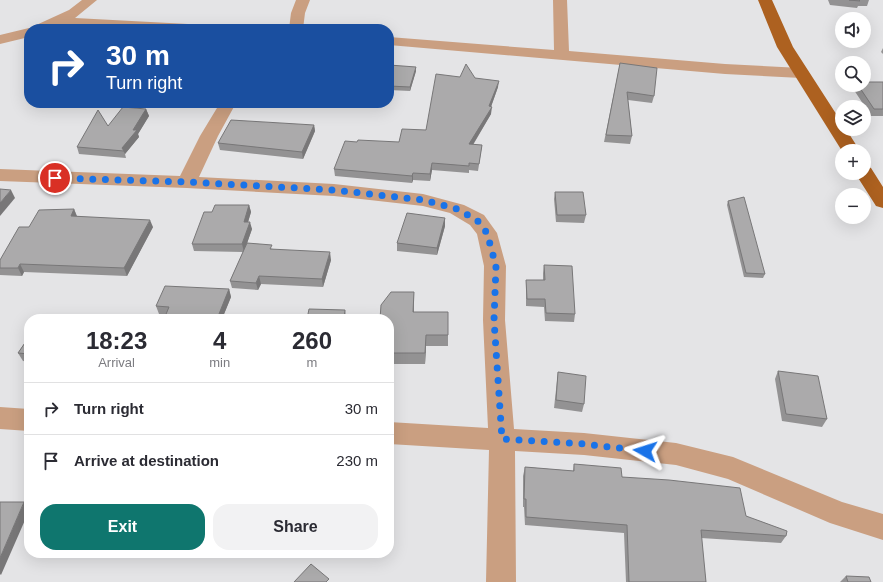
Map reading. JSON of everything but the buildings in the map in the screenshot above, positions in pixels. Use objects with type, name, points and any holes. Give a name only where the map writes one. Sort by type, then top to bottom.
[{"type":"main road","points":[[765,0],[785,48],[847,144]]},
{"type":"main road","points":[[869,180],[883,202]]},
{"type":"street","points":[[51,24],[74,13],[90,0]]},
{"type":"street","points":[[297,24],[298,13],[303,0]]},
{"type":"street","points":[[560,0],[562,55]]},
{"type":"street","points":[[58,21],[114,24]]},
{"type":"street","points":[[0,40],[24,33]]},
{"type":"street","points":[[394,41],[725,69],[801,73]]},
{"type":"street","points":[[187,182],[209,136],[225,108]]},
{"type":"street","points":[[0,175],[187,182],[334,190],[423,200],[457,209],[477,220],[487,233],[496,266],[494,320],[502,439],[501,582]]},
{"type":"street","points":[[0,418],[24,420]]},
{"type":"street","points":[[394,433],[584,444],[676,454],[733,469],[840,514],[883,527]]},
{"type":"route","points":[[55,178],[187,182],[334,190],[423,200],[457,209],[477,220],[487,233],[496,266],[494,320],[502,439],[584,444],[645,451]]}]
